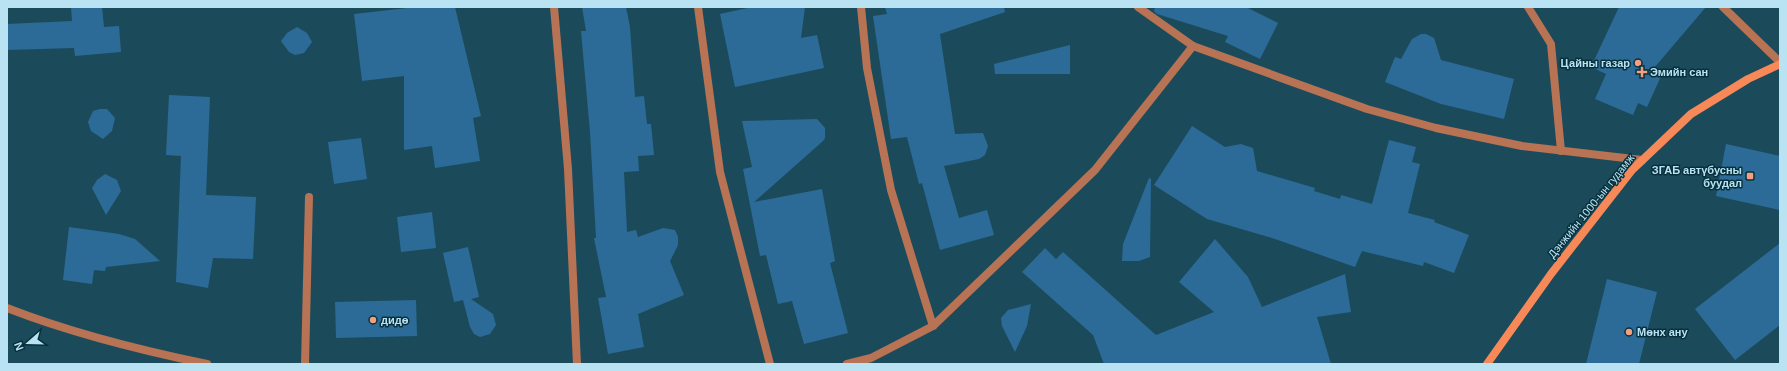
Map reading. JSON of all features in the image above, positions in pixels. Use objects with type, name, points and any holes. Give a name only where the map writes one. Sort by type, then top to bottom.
[{"type":"main road","name":"Дэнжийн 1000-ын гудамж","points":[[1487,364],[1551,274],[1632,170],[1691,114],[1748,79],[1780,63]]},
{"type":"street","points":[[554,7],[568,169],[577,364]]},
{"type":"street","points":[[698,7],[720,172],[770,364]]},
{"type":"street","points":[[861,7],[867,68],[891,190],[933,326]]},
{"type":"street","points":[[1138,7],[1193,46],[1367,109],[1421,124],[1522,146],[1642,160]]},
{"type":"street","points":[[1528,7],[1551,44],[1561,150]]},
{"type":"street","points":[[1723,7],[1780,63]]},
{"type":"street","points":[[847,364],[871,358],[933,326],[1095,170],[1193,46]]},
{"type":"street","points":[[305,364],[309,197]]},
{"type":"street","points":[[7,308],[81,333],[165,356],[207,364]]},
{"type":"building","points":[[71,7],[102,7],[104,27],[119,26],[121,52],[75,56],[74,48],[7,50],[7,24],[72,21]]},
{"type":"building","points":[[416,7],[455,7],[481,116],[473,118],[480,161],[435,168],[432,146],[404,150],[404,76],[362,81],[354,14]]},
{"type":"building","points":[[582,7],[626,7],[630,27],[635,97],[644,96],[647,124],[651,124],[654,155],[638,156],[639,171],[624,172],[627,232],[636,230],[638,237],[663,228],[675,230],[678,237],[678,245],[670,261],[684,295],[638,314],[644,347],[608,354],[598,298],[606,297],[594,238],[596,238],[590,132],[581,31],[586,31]]},
{"type":"building","points":[[752,7],[805,7],[801,38],[817,35],[824,68],[735,87],[720,14]]},
{"type":"building","points":[[885,7],[1004,7],[1005,12],[940,34],[955,134],[983,133],[988,146],[985,155],[979,159],[944,166],[959,218],[987,210],[994,235],[940,250],[922,183],[919,184],[907,137],[891,139],[873,16],[887,14]]},
{"type":"building","points":[[1155,7],[1246,7],[1278,23],[1260,59],[1225,42],[1228,36],[1157,14],[1154,11]]},
{"type":"building","points":[[1619,7],[1706,7],[1654,68],[1663,72],[1647,107],[1638,103],[1633,115],[1595,99],[1606,74],[1591,67]]},
{"type":"building","points":[[297,27],[307,33],[312,42],[304,53],[295,55],[289,52],[281,41],[287,33]]},
{"type":"building","points":[[1421,34],[1426,34],[1434,38],[1441,60],[1514,79],[1504,119],[1441,104],[1385,82],[1395,57],[1401,59],[1412,39]]},
{"type":"building","points":[[1070,45],[1070,74],[995,74],[994,64]]},
{"type":"building","points":[[169,95],[210,97],[206,195],[256,197],[253,259],[213,258],[208,288],[176,282],[181,156],[166,155]]},
{"type":"building","points":[[107,109],[115,118],[112,131],[103,139],[91,131],[88,122],[93,111]]},
{"type":"building","points":[[817,119],[825,128],[825,138],[823,141],[754,202],[822,189],[835,261],[830,263],[848,333],[804,344],[792,301],[778,304],[766,255],[760,256],[743,169],[752,167],[742,121]]},
{"type":"building","points":[[1192,126],[1225,147],[1241,144],[1253,148],[1257,171],[1315,188],[1314,191],[1340,199],[1341,195],[1372,204],[1389,140],[1416,147],[1412,162],[1420,164],[1408,213],[1435,220],[1434,222],[1469,235],[1454,273],[1424,262],[1423,266],[1362,251],[1355,267],[1275,239],[1207,219],[1154,185]]},
{"type":"building","points":[[361,138],[367,179],[334,184],[328,142]]},
{"type":"building","name":"ЗГАБ автүбусны буудал","points":[[1726,144],[1780,156],[1780,210],[1716,196]]},
{"type":"building","points":[[105,174],[117,180],[121,191],[106,215],[92,188],[97,180]]},
{"type":"building","points":[[1149,178],[1151,179],[1150,257],[1139,261],[1122,261],[1123,244]]},
{"type":"building","points":[[432,212],[436,248],[401,252],[397,217]]},
{"type":"building","points":[[69,227],[119,234],[135,239],[160,261],[106,267],[105,271],[94,270],[92,284],[63,280]]},
{"type":"building","points":[[1215,239],[1248,277],[1262,307],[1345,274],[1351,312],[1317,317],[1331,364],[1104,364],[1093,335],[1022,272],[1045,248],[1056,259],[1063,252],[1156,335],[1214,312],[1179,282]]},
{"type":"building","points":[[1780,243],[1780,325],[1735,360],[1695,309]]},
{"type":"building","points":[[468,247],[479,297],[471,299],[493,314],[496,325],[490,334],[480,337],[474,334],[470,327],[463,300],[454,302],[443,253]]},
{"type":"building","points":[[1607,279],[1657,292],[1639,364],[1586,364]]},
{"type":"building","points":[[416,300],[417,336],[336,338],[335,302]]},
{"type":"building","points":[[1031,304],[1027,326],[1015,352],[1002,326],[1001,318],[1008,310]]},
{"type":"place","name":"Цайны газар","points":[[1638,63]]},
{"type":"place","name":"Эмийн сан","points":[[1642,72]]},
{"type":"place","name":"ЗГАБ автүбусны буудал","points":[[1750,176]]},
{"type":"place","name":"дидө","points":[[373,320]]},
{"type":"place","name":"Мөнх ану","points":[[1629,332]]}]
